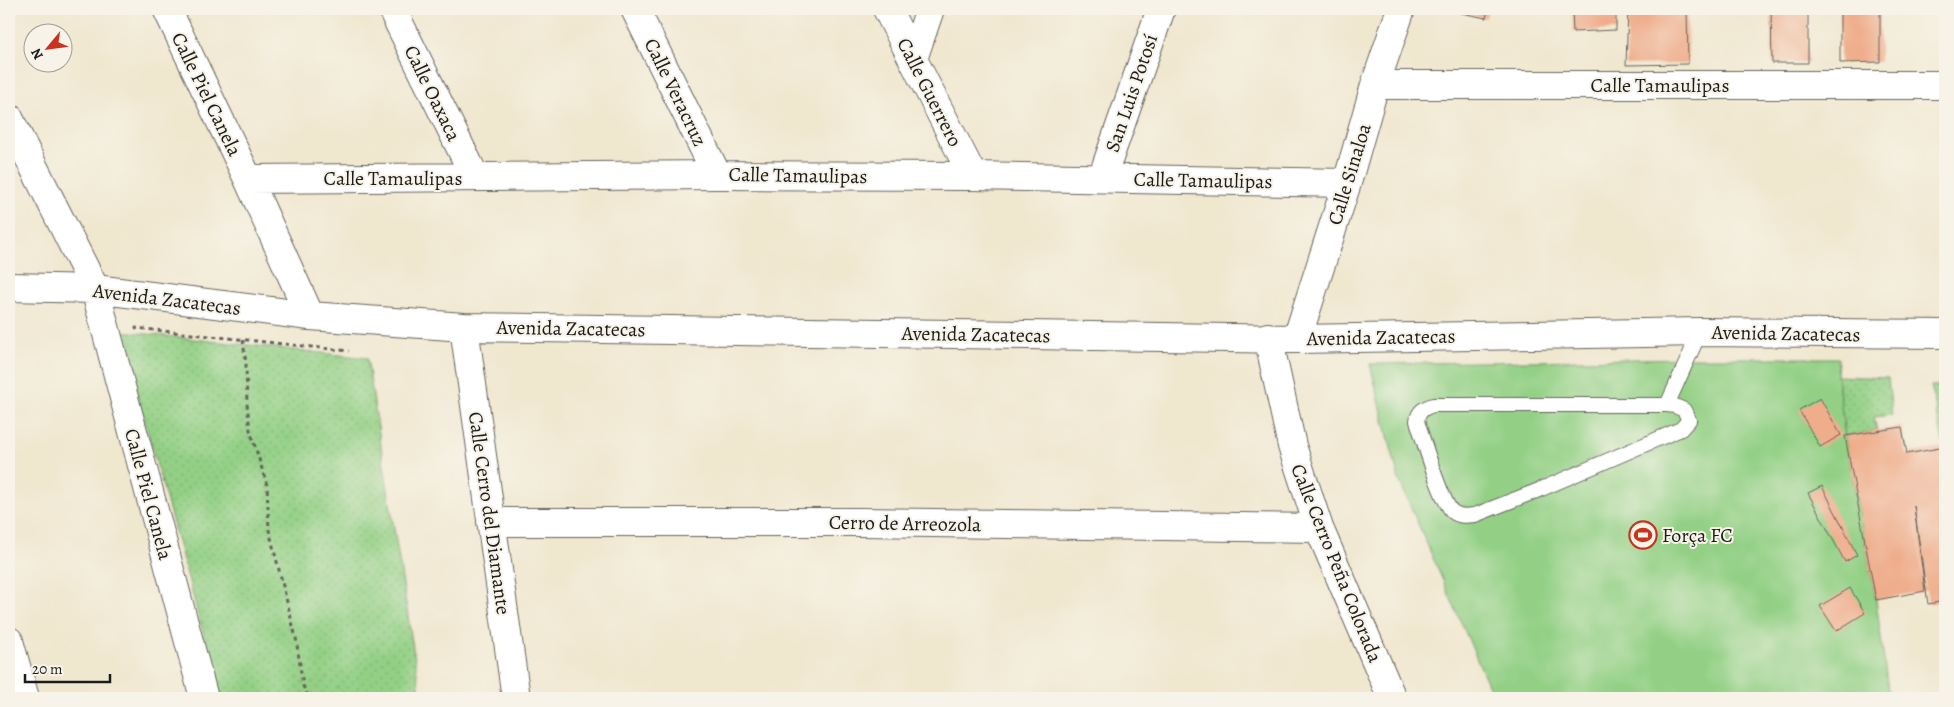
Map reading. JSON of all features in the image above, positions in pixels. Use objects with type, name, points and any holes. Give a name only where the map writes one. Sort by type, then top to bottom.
[{"type":"street","name":"Calle Piel Canela","points":[[166,9],[248,179],[310,316]]},
{"type":"street","name":"Calle Oaxaca","points":[[392,9],[475,177]]},
{"type":"street","name":"Calle Veracruz","points":[[635,9],[717,175]]},
{"type":"street","name":"Calle Guerrero","points":[[887,9],[973,176]]},
{"type":"street","points":[[913,59],[930,9]]},
{"type":"street","name":"San Luis Potosí","points":[[1102,178],[1161,9]]},
{"type":"street","name":"Calle Sinaloa","points":[[1297,339],[1348,184],[1375,85],[1401,9]]},
{"type":"street","name":"Calle Tamaulipas","points":[[1375,85],[1945,85]]},
{"type":"street","name":"Calle Piel Canela","points":[[9,118],[95,289],[204,698]]},
{"type":"street","name":"Calle Tamaulipas","points":[[248,179],[717,175],[973,176],[1348,184]]},
{"type":"street","name":"Avenida Zacatecas","points":[[9,287],[95,289],[310,316],[464,327],[1297,339],[1700,332],[1945,334]]},
{"type":"street","name":"Calle Cerro del Diamante","points":[[464,327],[516,698]]},
{"type":"street","name":"Calle Cerro Peña Colorada","points":[[1268,338],[1292,446],[1319,528],[1392,698]]},
{"type":"street","name":"Cerro de Arreozola","points":[[491,522],[860,522],[1319,528]]},
{"type":"street","points":[[9,641],[25,698]]},
{"type":"lane","points":[[1667,405],[1700,332]]},
{"type":"lane","points":[[1433,405],[1667,405],[1684,410],[1688,415],[1689,420],[1681,429],[1539,490],[1475,515],[1462,516],[1454,513],[1446,501],[1417,421],[1418,414],[1423,409],[1433,405]]},
{"type":"path","points":[[139,337],[136,328],[348,351]]},
{"type":"path","points":[[243,340],[250,430],[266,485],[269,530],[296,638],[300,674],[309,698]]},
{"type":"green space","points":[[120,331],[367,358],[421,698],[221,698]]},
{"type":"green space","name":"Força FC","points":[[1687,358],[1838,358],[1837,376],[1845,436],[1876,600],[1889,698],[1494,698],[1399,480],[1370,364]]},
{"type":"green space","points":[[1837,376],[1888,378],[1892,415],[1874,417],[1877,431],[1845,436]]},
{"type":"green space","points":[[1931,386],[1945,386],[1945,442],[1943,443]]},
{"type":"building","points":[[1442,9],[1488,9],[1486,18]]},
{"type":"building","points":[[1572,9],[1616,9],[1616,30],[1573,32]]},
{"type":"building","points":[[1628,9],[1687,9],[1688,64],[1626,65]]},
{"type":"building","points":[[1771,9],[1808,9],[1808,63],[1772,63]]},
{"type":"building","points":[[1840,9],[1880,9],[1880,62],[1840,63]]},
{"type":"building","points":[[1820,398],[1841,435],[1820,447],[1799,410]]},
{"type":"building","points":[[1902,427],[1907,454],[1945,447],[1945,601],[1928,604],[1914,506],[1925,591],[1876,600],[1845,436]]},
{"type":"building","points":[[1822,486],[1857,555],[1845,562],[1808,493]]},
{"type":"building","points":[[1850,588],[1865,613],[1836,631],[1820,606]]},
{"type":"place","name":"Força FC","points":[[1643,535]]}]
